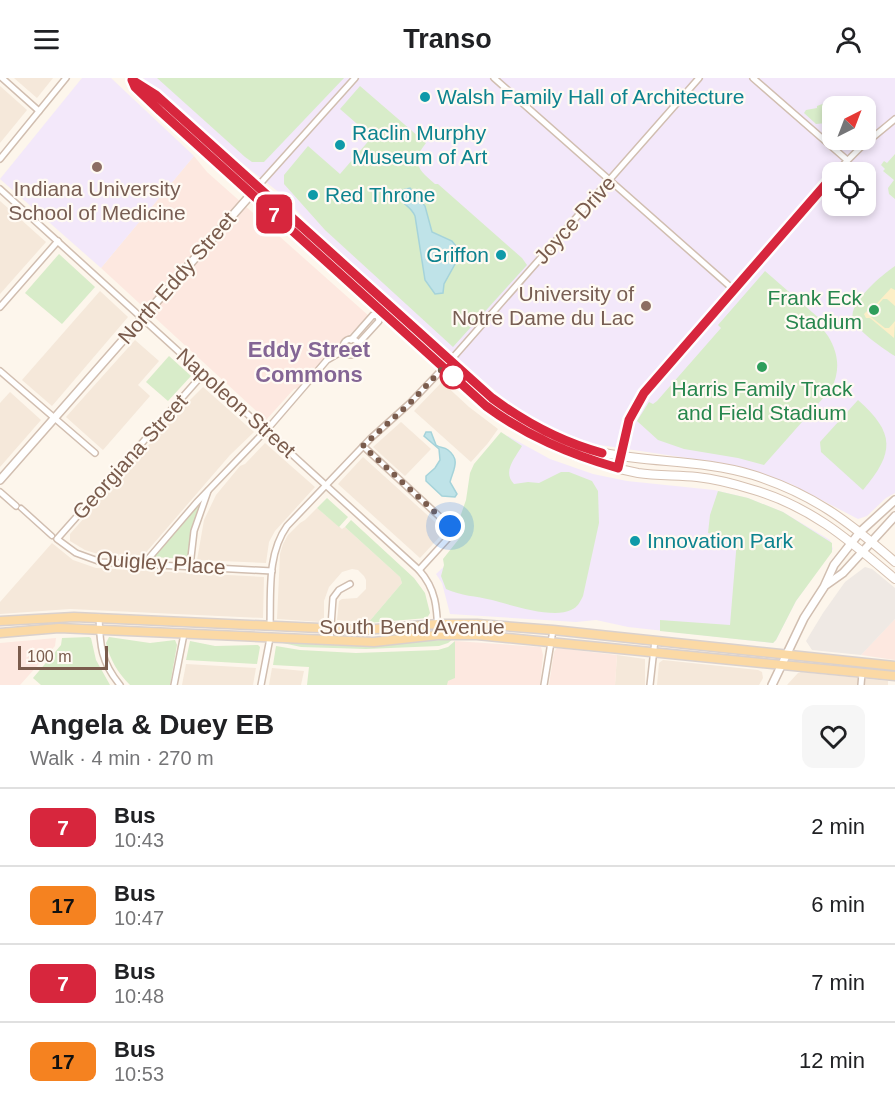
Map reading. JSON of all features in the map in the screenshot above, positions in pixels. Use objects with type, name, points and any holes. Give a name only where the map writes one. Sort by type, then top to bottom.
[{"type":"main road","points":[[131,79],[156,95],[492,398],[534,426],[578,446],[620,456],[687,462],[750,474],[803,495],[833,511],[895,562]]},
{"type":"main road","points":[[131,79],[135,87],[380,314],[486,406],[524,432],[568,452],[618,468],[642,473],[717,480],[788,502],[814,516],[851,542],[895,579]]},
{"type":"main road","name":"South Bend Avenue","points":[[0,621],[52,616],[99,617],[377,630],[438,624],[477,624],[655,640],[895,666]]},
{"type":"main road","name":"South Bend Avenue","points":[[0,633],[59,628],[374,642],[438,635],[477,635],[895,676]]},
{"type":"street","points":[[2,78],[39,111]]},
{"type":"street","points":[[0,159],[66,78]]},
{"type":"street","name":"North Eddy Street","points":[[0,480],[355,78]]},
{"type":"street","points":[[494,78],[734,290]]},
{"type":"street","name":"Joyce Drive","points":[[270,626],[272,571],[279,537],[363,446],[410,403],[450,361],[699,78]]},
{"type":"street","points":[[753,78],[847,160],[895,119]]},
{"type":"street","name":"Napoleon Street","points":[[0,189],[419,570],[428,580],[435,595],[438,635]]},
{"type":"street","points":[[618,468],[629,420],[644,393],[822,189]]},
{"type":"street","points":[[0,307],[58,241]]},
{"type":"street","points":[[146,565],[149,558],[208,491],[266,431],[327,360],[344,350],[346,342],[351,340],[373,315],[380,314],[379,321],[358,344],[356,354],[349,354],[344,350]]},
{"type":"street","points":[[351,340],[358,344]]},
{"type":"street","points":[[0,371],[95,453]]},
{"type":"street","name":"Georgiana Street","points":[[55,538],[203,374]]},
{"type":"street","points":[[363,446],[453,529],[453,533],[419,570]]},
{"type":"street","points":[[190,566],[194,531],[208,491]]},
{"type":"street","points":[[0,492],[55,538]]},
{"type":"street","points":[[772,685],[808,610],[824,587],[834,565],[860,532],[895,500]]},
{"type":"street","points":[[824,587],[843,573],[895,516]]},
{"type":"street","name":"Quigley Place","points":[[55,538],[76,553],[94,561],[272,571]]},
{"type":"street","points":[[330,640],[333,598],[339,590],[350,584]]},
{"type":"street","points":[[99,617],[100,645],[104,661],[120,685]]},
{"type":"street","points":[[544,685],[554,630]]},
{"type":"street","points":[[174,685],[184,634]]},
{"type":"street","points":[[261,685],[270,638]]},
{"type":"street","points":[[650,685],[655,640]]},
{"type":"street","points":[[861,685],[862,673]]},
{"type":"shaded area","points":[[14,78],[53,78],[37,98]]},
{"type":"shaded area","name":"Indiana University School of Medicine","points":[[82,78],[111,78],[194,156],[101,268],[0,179]]},
{"type":"shaded area","name":"University of Notre Dame du Lac","points":[[143,78],[895,78],[895,493],[886,498],[867,516],[858,519],[791,484],[749,470],[721,463],[593,444],[574,439],[537,422],[514,407],[430,335],[321,236],[281,194]]},
{"type":"shaded area","points":[[0,86],[27,110],[0,143]]},
{"type":"shaded area","points":[[194,156],[207,172],[369,316],[339,348],[321,362],[299,388],[294,389],[266,420],[101,268]]},
{"type":"shaded area","points":[[0,201],[46,242],[0,294]]},
{"type":"shaded area","points":[[100,291],[128,317],[52,406],[22,380]]},
{"type":"shaded area","points":[[135,340],[159,361],[138,385],[150,396],[103,450],[66,417]]},
{"type":"shaded area","points":[[442,382],[498,429],[471,462],[414,411]]},
{"type":"shaded area","points":[[203,387],[254,432],[230,455],[142,557],[101,555],[85,550],[70,541],[70,534],[176,414]]},
{"type":"shaded area","points":[[10,392],[41,420],[0,467],[0,403]]},
{"type":"shaded area","points":[[401,422],[431,449],[405,476],[373,447]]},
{"type":"shaded area","points":[[508,436],[550,459],[593,474],[627,481],[714,490],[748,498],[783,512],[830,540],[833,549],[796,601],[773,643],[628,627],[596,620],[576,622],[450,614],[442,583],[436,574],[463,549],[494,450]]},
{"type":"shaded area","points":[[265,443],[315,487],[275,531],[269,542],[266,563],[197,560],[204,520],[216,495],[240,466],[245,464]]},
{"type":"shaded area","points":[[363,457],[445,531],[420,558],[338,484]]},
{"type":"shaded area","points":[[317,508],[342,529],[345,527],[400,577],[402,583],[368,623],[337,620],[339,601],[357,598],[366,589],[364,576],[358,570],[352,569],[342,572],[329,587],[324,601],[324,618],[320,622],[277,619],[280,554],[283,544],[288,535]]},
{"type":"shaded area","points":[[52,543],[73,560],[96,568],[264,577],[263,618],[70,609],[0,614],[0,602]]},
{"type":"shaded area","points":[[865,567],[872,569],[895,588],[895,619],[861,655],[812,650],[806,641],[823,613],[845,582]]},
{"type":"shaded area","points":[[895,619],[895,660],[861,655]]},
{"type":"shaded area","points":[[56,638],[55,646],[20,685],[0,685],[0,643]]},
{"type":"shaded area","points":[[455,641],[541,647],[543,655],[540,685],[447,685],[447,681],[455,677]]},
{"type":"shaded area","points":[[557,648],[617,655],[615,685],[549,685],[554,652]]},
{"type":"shaded area","points":[[617,655],[645,659],[645,685],[615,685]]},
{"type":"shaded area","points":[[663,660],[758,670],[762,672],[763,678],[759,685],[657,685],[659,663]]},
{"type":"shaded area","points":[[186,664],[256,668],[253,685],[182,685]]},
{"type":"shaded area","points":[[272,668],[304,671],[301,685],[269,685]]},
{"type":"shaded area","points":[[801,672],[888,681],[888,685],[787,685]]},
{"type":"green space","points":[[157,78],[344,78],[264,162],[252,162]]},
{"type":"green space","points":[[360,86],[426,143],[418,156],[418,166],[425,175],[522,258],[527,265],[453,347],[325,230],[284,184],[284,175],[308,146],[340,174],[372,137],[340,109]]},
{"type":"green space","points":[[822,104],[822,123],[816,124],[804,113]]},
{"type":"green space","points":[[895,154],[895,199],[889,194],[888,188],[894,180],[883,171],[885,169],[881,165],[884,161],[887,163]]},
{"type":"green space","points":[[59,254],[95,287],[62,324],[25,293]]},
{"type":"green space","name":"Frank Eck Stadium","points":[[895,266],[895,356],[859,329],[853,319],[853,312],[861,297]]},
{"type":"green space","name":"Harris Family Track and Field Stadium","points":[[765,271],[820,319],[821,326],[832,343],[836,356],[837,368],[832,388],[764,465],[684,449],[658,440],[637,421],[649,402],[653,404],[657,401],[721,328],[718,325]]},
{"type":"green space","points":[[169,356],[191,376],[168,401],[146,382]]},
{"type":"green space","points":[[858,400],[879,423],[886,443],[881,465],[863,490],[821,452],[820,442]]},
{"type":"green space","points":[[501,432],[522,446],[509,470],[514,484],[539,483],[561,472],[569,472],[592,481],[598,491],[599,523],[583,596],[577,606],[571,610],[543,612],[446,589],[441,576],[443,559],[462,535],[460,517],[466,500],[470,473],[474,464]]},
{"type":"green space","points":[[718,491],[748,498],[783,512],[832,543],[832,552],[796,601],[773,643],[660,631],[660,620],[730,625],[737,540],[708,533],[710,515]]},
{"type":"green space","points":[[327,498],[348,517],[339,527],[317,508]]},
{"type":"green space","points":[[199,504],[201,505],[188,559],[152,557]]},
{"type":"green space","points":[[351,520],[414,578],[425,593],[430,613],[427,618],[368,623],[402,583],[400,577],[345,527]]},
{"type":"green space","points":[[89,637],[96,660],[110,685],[41,685],[33,678],[61,645],[62,638]]},
{"type":"green space","points":[[109,637],[150,643],[175,640],[177,645],[170,685],[130,685],[112,661],[106,643]]},
{"type":"green space","points":[[453,639],[439,646],[366,649],[301,647],[278,642],[378,645]]},
{"type":"green space","points":[[190,641],[215,646],[258,645],[260,647],[257,664],[186,660]]},
{"type":"green space","points":[[455,641],[455,678],[448,681],[447,685],[307,685],[309,667],[273,665],[276,646],[300,650],[356,653],[438,650],[448,647]]},
{"type":"sand","points":[[891,288],[895,290],[895,306],[887,299],[883,299],[871,313],[871,317],[885,328],[889,328],[895,321],[894,338],[870,318],[866,318],[864,314],[870,311]]},
{"type":"water","points":[[410,188],[425,206],[432,232],[452,241],[460,251],[444,284],[443,293],[435,294],[425,280],[415,216],[399,196],[403,190]]},
{"type":"water","points":[[426,432],[431,432],[436,445],[448,450],[454,458],[455,465],[450,482],[457,494],[455,497],[442,496],[426,481],[426,476],[440,460],[439,449],[424,436]]},
{"type":"bus line","name":"7","points":[[602,453],[553,436],[514,414],[492,398],[156,95],[132,80],[135,87],[160,111],[486,406],[524,432],[551,445],[618,468],[629,420],[644,393],[822,188]]},
{"type":"place","name":"Walsh Family Hall of Architecture","points":[[425,97]]},
{"type":"place","name":"Raclin Murphy Museum of Art","points":[[340,145]]},
{"type":"place","name":"Indiana University School of Medicine","points":[[97,167]]},
{"type":"place","name":"Red Throne","points":[[313,195]]},
{"type":"place","name":"Griffon","points":[[501,255]]},
{"type":"place","name":"University of Notre Dame du Lac","points":[[646,306]]},
{"type":"place","name":"Frank Eck Stadium","points":[[874,310]]},
{"type":"place","name":"Harris Family Track and Field Stadium","points":[[762,367]]},
{"type":"place","name":"Innovation Park","points":[[635,541]]},
{"type":"district","name":"Eddy Street Commons","points":[[309,362]]},
{"type":"route","points":[[450,526],[363,446],[410,403],[443,368],[453,376]]}]
